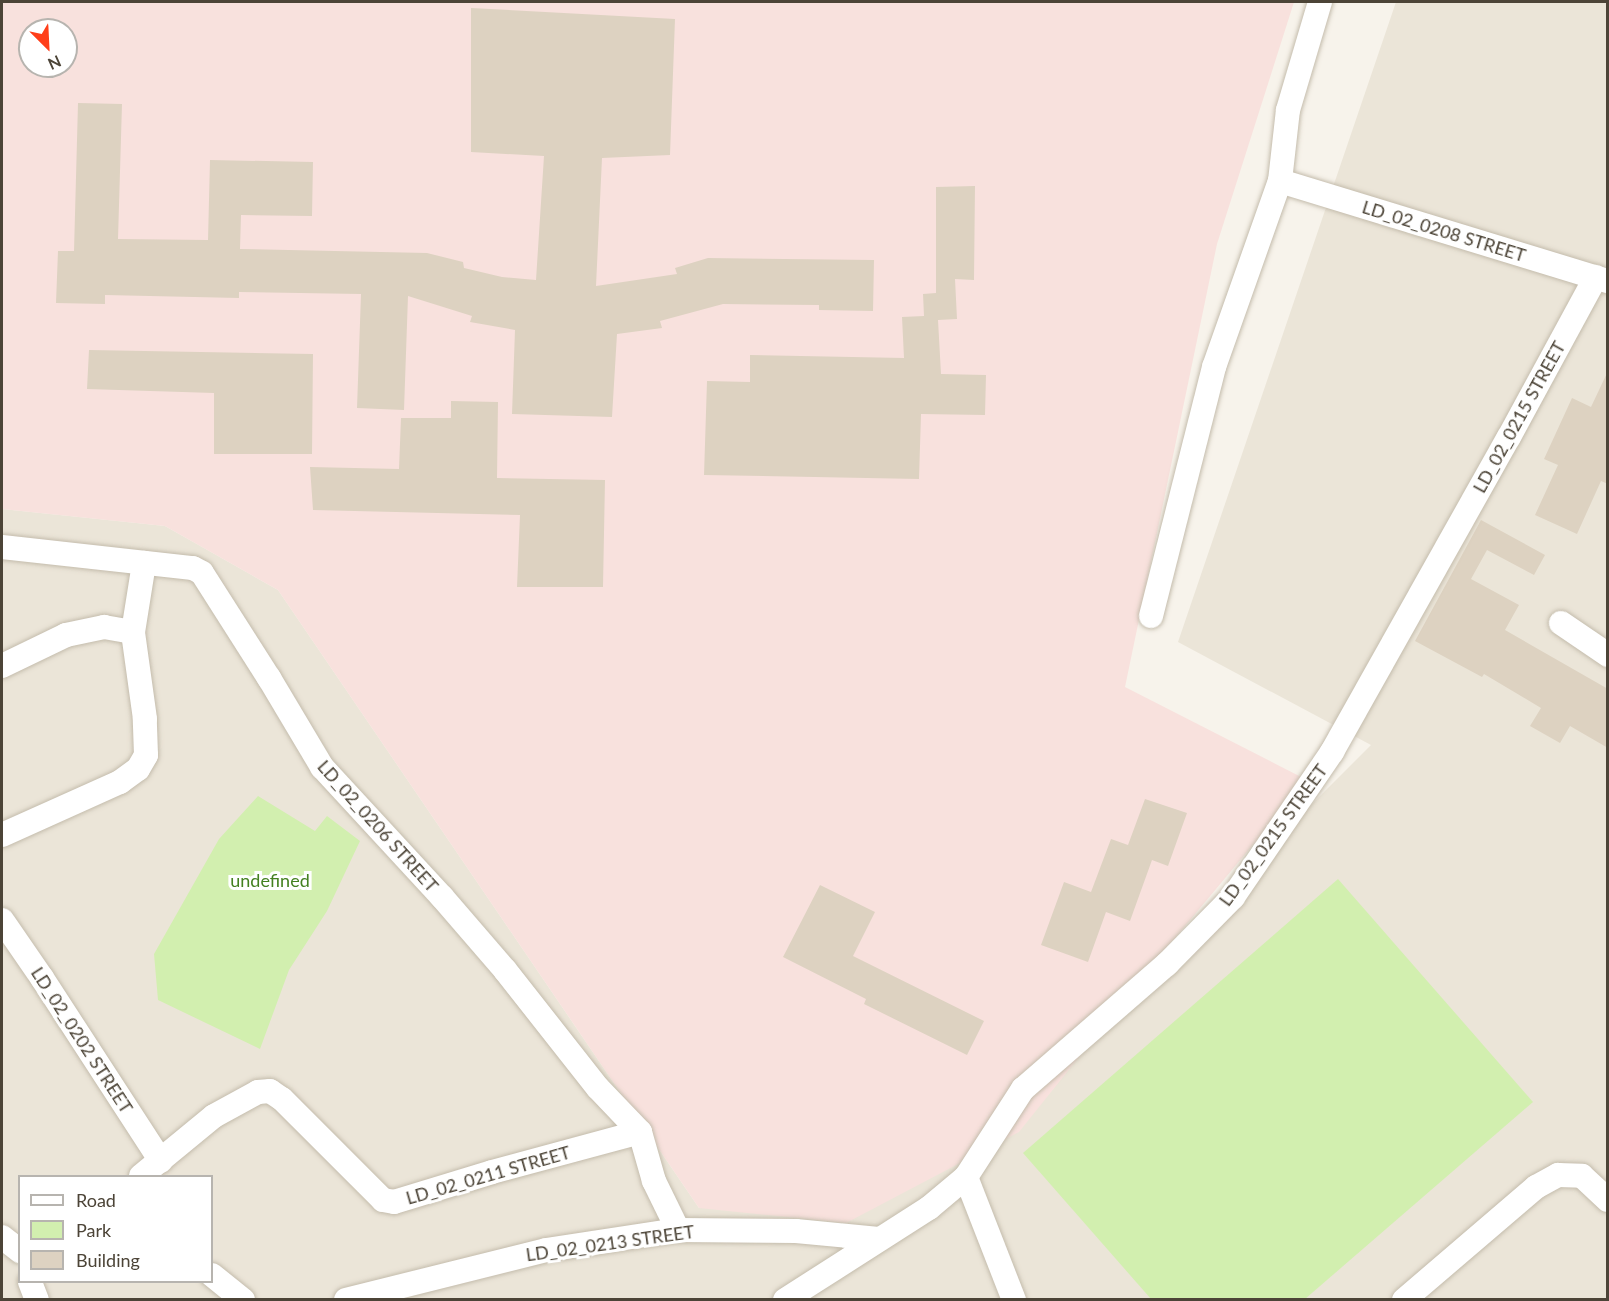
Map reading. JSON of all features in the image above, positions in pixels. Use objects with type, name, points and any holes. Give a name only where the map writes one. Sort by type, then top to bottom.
[{"type":"street","points":[[1151,616],[1214,367],[1280,181],[1288,110],[1320,2]]},
{"type":"street","name":"LD_02_0208 STREET","points":[[1280,181],[1602,279]]},
{"type":"street","name":"LD_02_0215 STREET","points":[[785,1299],[817,1292],[879,1239],[929,1208],[966,1177],[1023,1089],[1167,964],[1233,897],[1332,752],[1509,438],[1602,279]]},
{"type":"street","name":"LD_02_0206 STREET","points":[[2,547],[193,567],[201,573],[269,678],[322,766],[442,897],[505,970],[598,1088],[640,1132]]},
{"type":"street","points":[[2,835],[120,782],[138,769],[146,755],[145,719],[134,632],[144,563]]},
{"type":"street","points":[[1561,623],[1608,655]]},
{"type":"street","points":[[2,666],[66,635],[104,627],[134,632]]},
{"type":"street","name":"LD_02_0202 STREET","points":[[2,920],[161,1161]]},
{"type":"street","name":"LD_02_0211 STREET","points":[[161,1161],[214,1116],[258,1092],[270,1091],[282,1099],[382,1200],[394,1202],[492,1172],[640,1132]]},
{"type":"street","points":[[640,1132],[654,1181],[678,1230]]},
{"type":"street","points":[[142,1175],[161,1161]]},
{"type":"street","points":[[1404,1299],[1536,1187],[1558,1175],[1582,1176],[1608,1200]]},
{"type":"street","points":[[966,1177],[1014,1299]]},
{"type":"street","name":"LD_02_0213 STREET","points":[[346,1299],[546,1250],[678,1230],[796,1231],[879,1239]]},
{"type":"street","points":[[2,1237],[18,1249]]},
{"type":"street","points":[[213,1276],[243,1299]]},
{"type":"street","points":[[31,1283],[37,1299]]},
{"type":"shaded area","points":[[2,2],[1294,2],[1217,244],[1125,687],[1307,780],[1160,956],[1019,1132],[846,1223],[699,1208],[278,590],[165,526],[2,509]]},
{"type":"shaded area","points":[[1396,2],[1607,2],[1607,1299],[2,1300],[2,509],[165,526],[278,590],[699,1208],[1160,956],[1371,745],[1178,642]]},
{"type":"green space","name":"undefined","points":[[258,796],[315,831],[327,816],[360,841],[327,911],[289,970],[260,1049],[158,1000],[154,954],[219,839]]},
{"type":"green space","points":[[1338,879],[1533,1102],[1305,1299],[1151,1299],[1023,1153]]},
{"type":"building","points":[[471,8],[675,19],[670,155],[602,158],[596,286],[677,274],[675,268],[708,258],[874,260],[873,311],[819,310],[819,305],[723,304],[660,321],[662,328],[617,334],[612,417],[512,414],[515,330],[470,322],[472,316],[408,296],[404,410],[357,408],[361,294],[239,292],[239,298],[105,295],[105,304],[56,303],[58,251],[74,251],[78,103],[122,104],[118,239],[208,240],[210,160],[313,162],[312,216],[241,215],[240,249],[427,253],[463,262],[464,268],[502,277],[536,280],[544,156],[471,152]]},
{"type":"building","points":[[975,186],[974,280],[955,279],[957,319],[938,320],[941,374],[986,375],[985,415],[921,414],[919,479],[704,475],[707,381],[750,382],[750,355],[904,358],[902,317],[924,316],[923,294],[936,293],[936,187]]},
{"type":"building","points":[[89,350],[313,354],[312,454],[214,454],[214,393],[87,389]]},
{"type":"building","points":[[1608,371],[1608,484],[1601,481],[1577,534],[1535,515],[1558,465],[1544,459],[1572,398],[1591,407]]},
{"type":"building","points":[[451,401],[498,402],[497,478],[605,480],[603,587],[517,587],[520,515],[313,510],[310,467],[399,469],[401,418],[451,418]]},
{"type":"building","points":[[1481,520],[1545,555],[1534,575],[1487,550],[1471,579],[1519,605],[1505,630],[1608,689],[1608,748],[1570,726],[1560,743],[1530,726],[1541,708],[1484,674],[1482,677],[1415,641]]},
{"type":"building","points":[[1145,799],[1187,813],[1168,866],[1152,860],[1130,921],[1106,912],[1088,962],[1041,945],[1064,882],[1091,892],[1111,839],[1128,845]]},
{"type":"building","points":[[820,885],[875,912],[853,956],[984,1021],[967,1055],[864,1004],[866,999],[783,957]]}]
